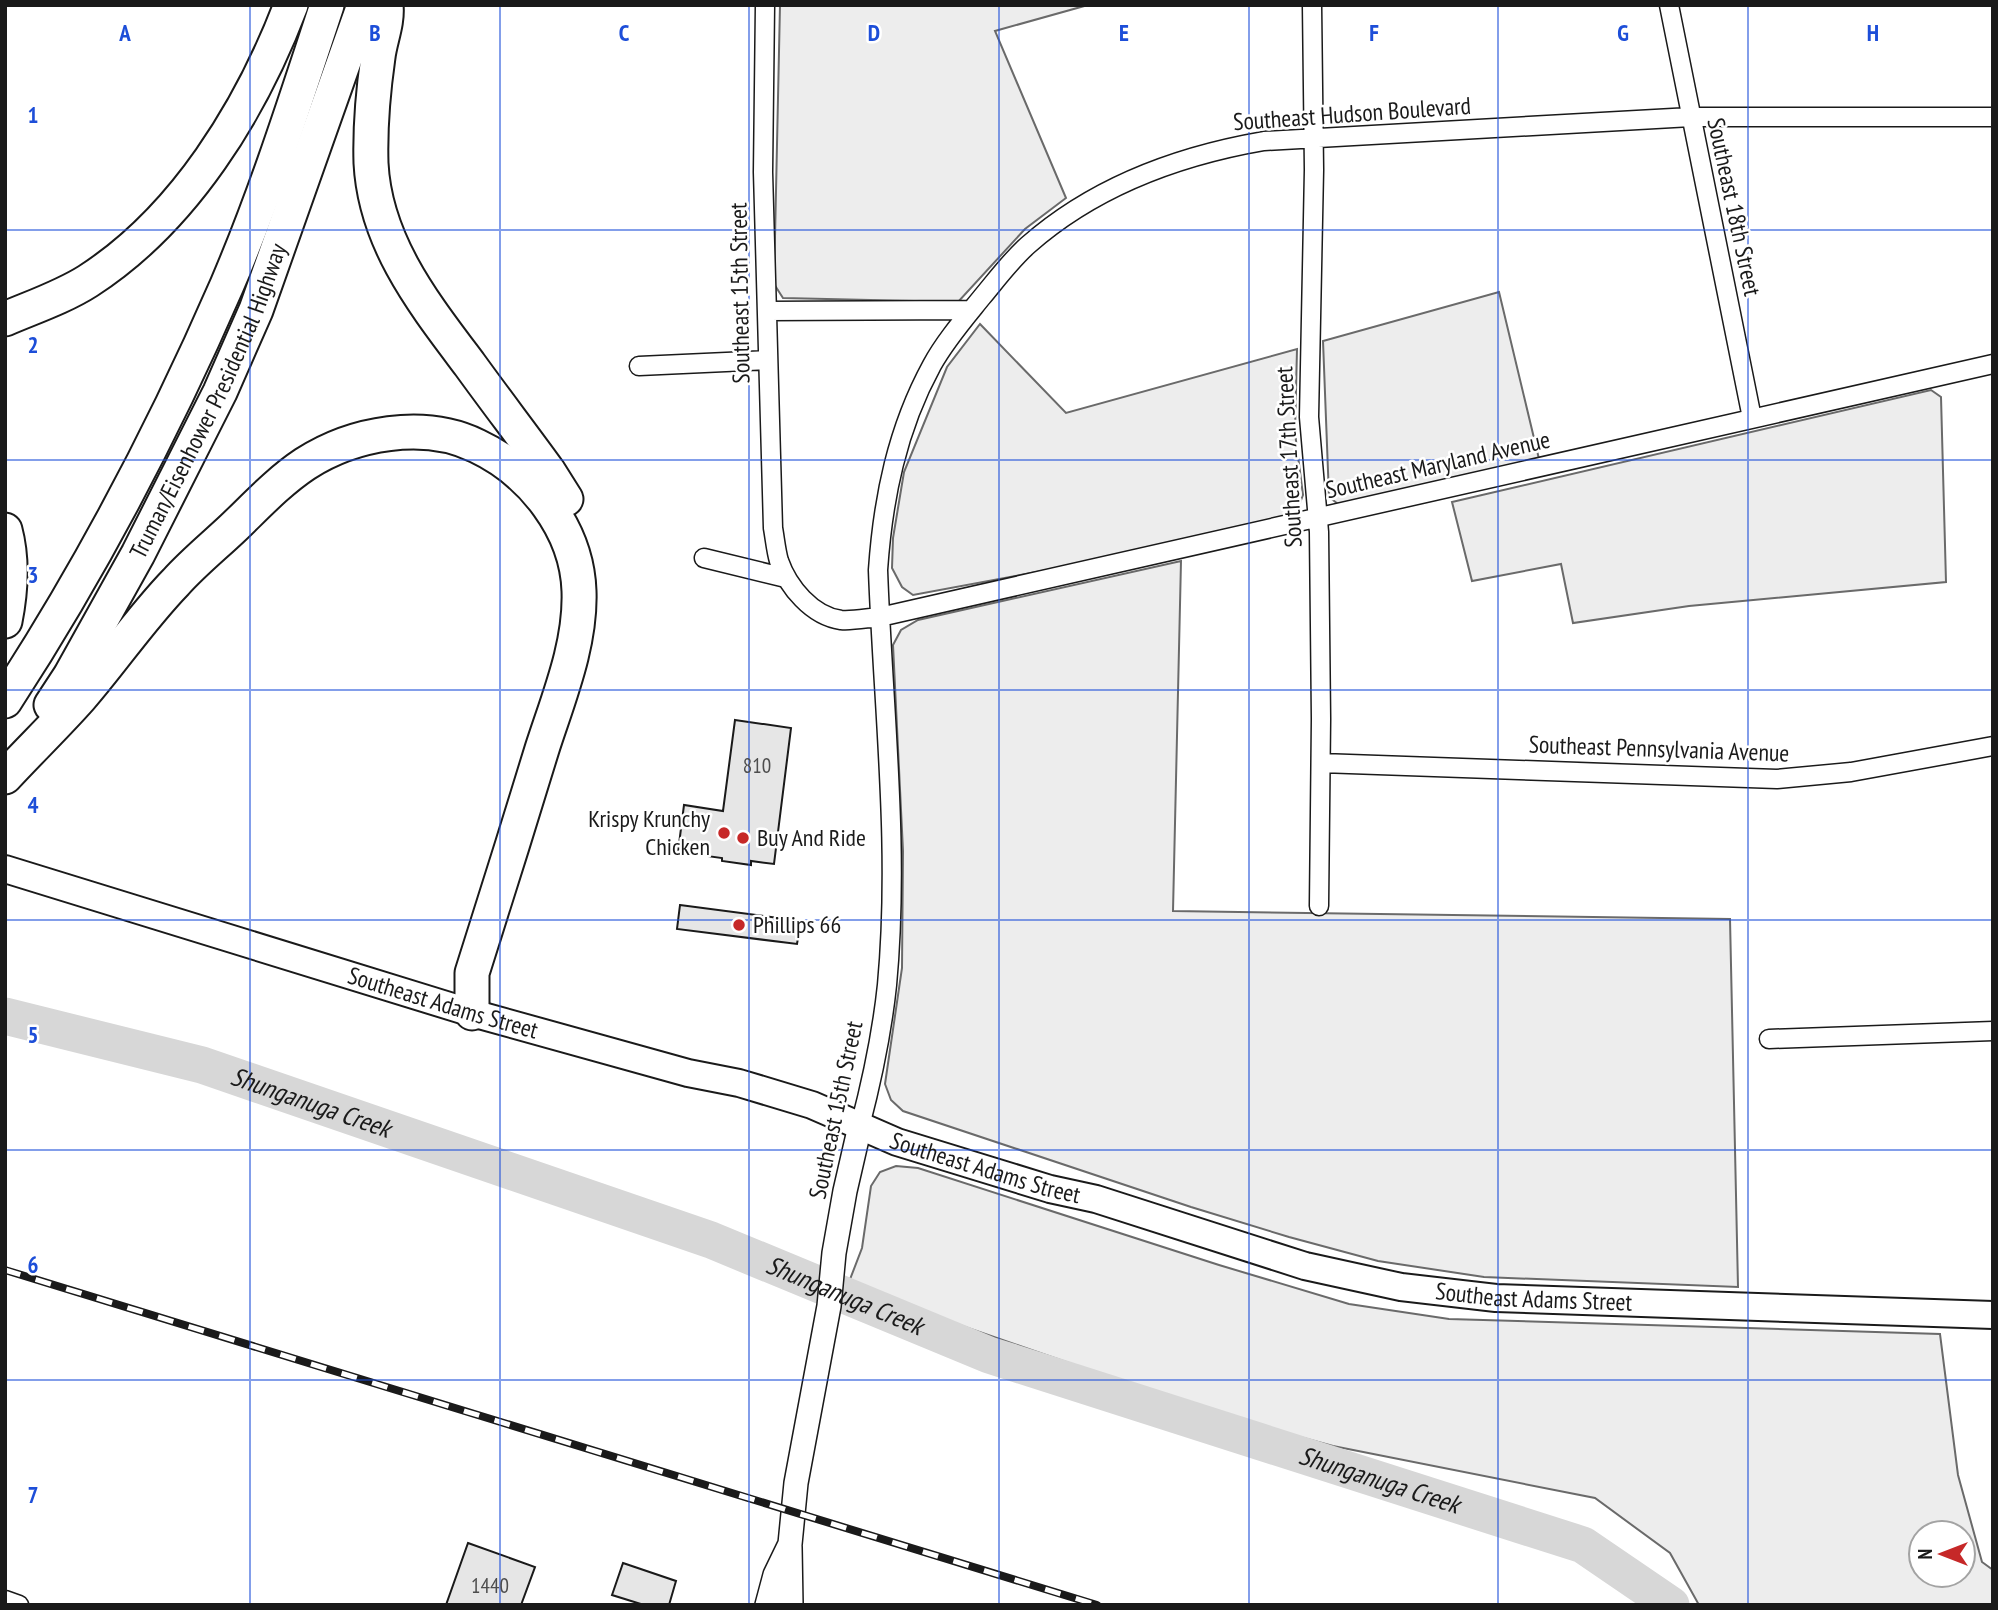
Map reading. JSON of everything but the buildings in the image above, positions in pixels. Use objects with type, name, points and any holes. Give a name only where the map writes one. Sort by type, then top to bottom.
[{"type":"highway","points":[[5,319],[86,283],[152,228],[197,176],[230,128],[277,40],[290,5]]},
{"type":"highway","name":"Truman/Eisenhower Presidential Highway","points":[[5,701],[44,642],[100,545],[146,461],[187,376],[228,283],[327,5]]},
{"type":"highway","name":"Truman/Eisenhower Presidential Highway","points":[[5,776],[70,676],[138,554],[220,392],[256,310],[364,5]]},
{"type":"highway","points":[[386,5],[387,16],[376,74],[371,164],[382,220],[393,249],[419,298],[550,472],[576,515],[589,548],[597,593],[598,617],[593,649],[493,979],[472,1013]]},
{"type":"highway","points":[[5,776],[80,698],[176,582],[281,482],[303,465],[351,442],[405,432],[440,434],[468,441],[495,454],[519,471],[540,494],[565,535],[576,568],[578,616],[563,684],[472,973],[472,1013]]},
{"type":"highway","points":[[5,530],[10,562],[10,590],[5,621]]},
{"type":"main road","name":"Southeast Adams Street","points":[[5,869],[472,1013],[688,1073],[739,1083],[812,1105],[897,1142],[1050,1189],[1096,1199],[1266,1255],[1355,1279],[1496,1298],[1993,1315]]},
{"type":"street","name":"Southeast 15th Street","points":[[765,5],[763,172],[773,528],[778,559],[786,578]]},
{"type":"street","name":"Southeast 17th Street","points":[[1312,5],[1314,138],[1309,417],[1318,518],[1321,763],[1319,906]]},
{"type":"street","name":"Southeast 18th Street","points":[[1669,5],[1752,418]]},
{"type":"street","name":"Southeast Hudson Boulevard","points":[[880,617],[878,570],[887,485],[898,442],[933,363],[971,310],[1028,246],[1099,195],[1158,168],[1220,149],[1314,138],[1690,117],[1993,117]]},
{"type":"street","points":[[767,311],[971,310]]},
{"type":"street","points":[[639,366],[768,360]]},
{"type":"street","name":"Southeast Maryland Avenue","points":[[786,578],[813,610],[827,617],[842,620],[880,617],[1993,364]]},
{"type":"street","points":[[704,558],[786,578]]},
{"type":"street","name":"Southeast 15th Street","points":[[767,1605],[775,1575],[790,1544],[796,1483],[815,1384],[845,1192],[872,1082],[883,1017],[890,939],[891,837],[880,617]]},
{"type":"street","name":"Southeast Pennsylvania Avenue","points":[[1321,763],[1777,779],[1851,772],[1993,746]]},
{"type":"street","points":[[1769,1039],[1993,1031]]},
{"type":"street","points":[[790,1544],[791,1605]]},
{"type":"street","points":[[5,1600],[19,1605]]},
{"type":"shaded area","points":[[780,5],[1088,5],[995,31],[1066,198],[1025,229],[958,302],[783,298],[774,284]]},
{"type":"shaded area","points":[[1499,292],[1539,459],[1338,504],[1329,497],[1323,341]]},
{"type":"shaded area","points":[[980,324],[1066,413],[1297,349],[1295,433],[1303,495],[1297,511],[1284,526],[913,595],[902,587],[892,568],[893,538],[904,472],[947,367]]},
{"type":"shaded area","points":[[1931,390],[1941,397],[1946,582],[1689,606],[1573,623],[1561,564],[1472,581],[1452,502]]},
{"type":"shaded area","points":[[1181,561],[1173,911],[1730,919],[1738,1287],[1484,1277],[1378,1261],[1191,1207],[903,1111],[891,1100],[885,1084],[902,968],[903,851],[893,645],[901,630],[918,620]]},
{"type":"shaded area","points":[[896,1166],[918,1168],[1349,1304],[1449,1319],[1940,1334],[1958,1475],[1970,1519],[1907,1519],[1907,1589],[1977,1589],[1977,1544],[1982,1562],[1993,1570],[1993,1605],[1699,1605],[1670,1553],[1595,1498],[1333,1446],[1219,1415],[945,1320],[849,1282],[862,1248],[871,1186],[880,1172]]},
{"type":"waterway","name":"Shunganuga Creek","points":[[5,1016],[202,1065],[711,1240],[989,1355],[1583,1545],[1671,1605]]},
{"type":"railway","points":[[5,1270],[1097,1605]]},
{"type":"place","name":"Krispy Krunchy Chicken","points":[[724,833]]},
{"type":"place","name":"Buy And Ride","points":[[743,838]]},
{"type":"place","name":"Phillips 66","points":[[739,925]]}]
